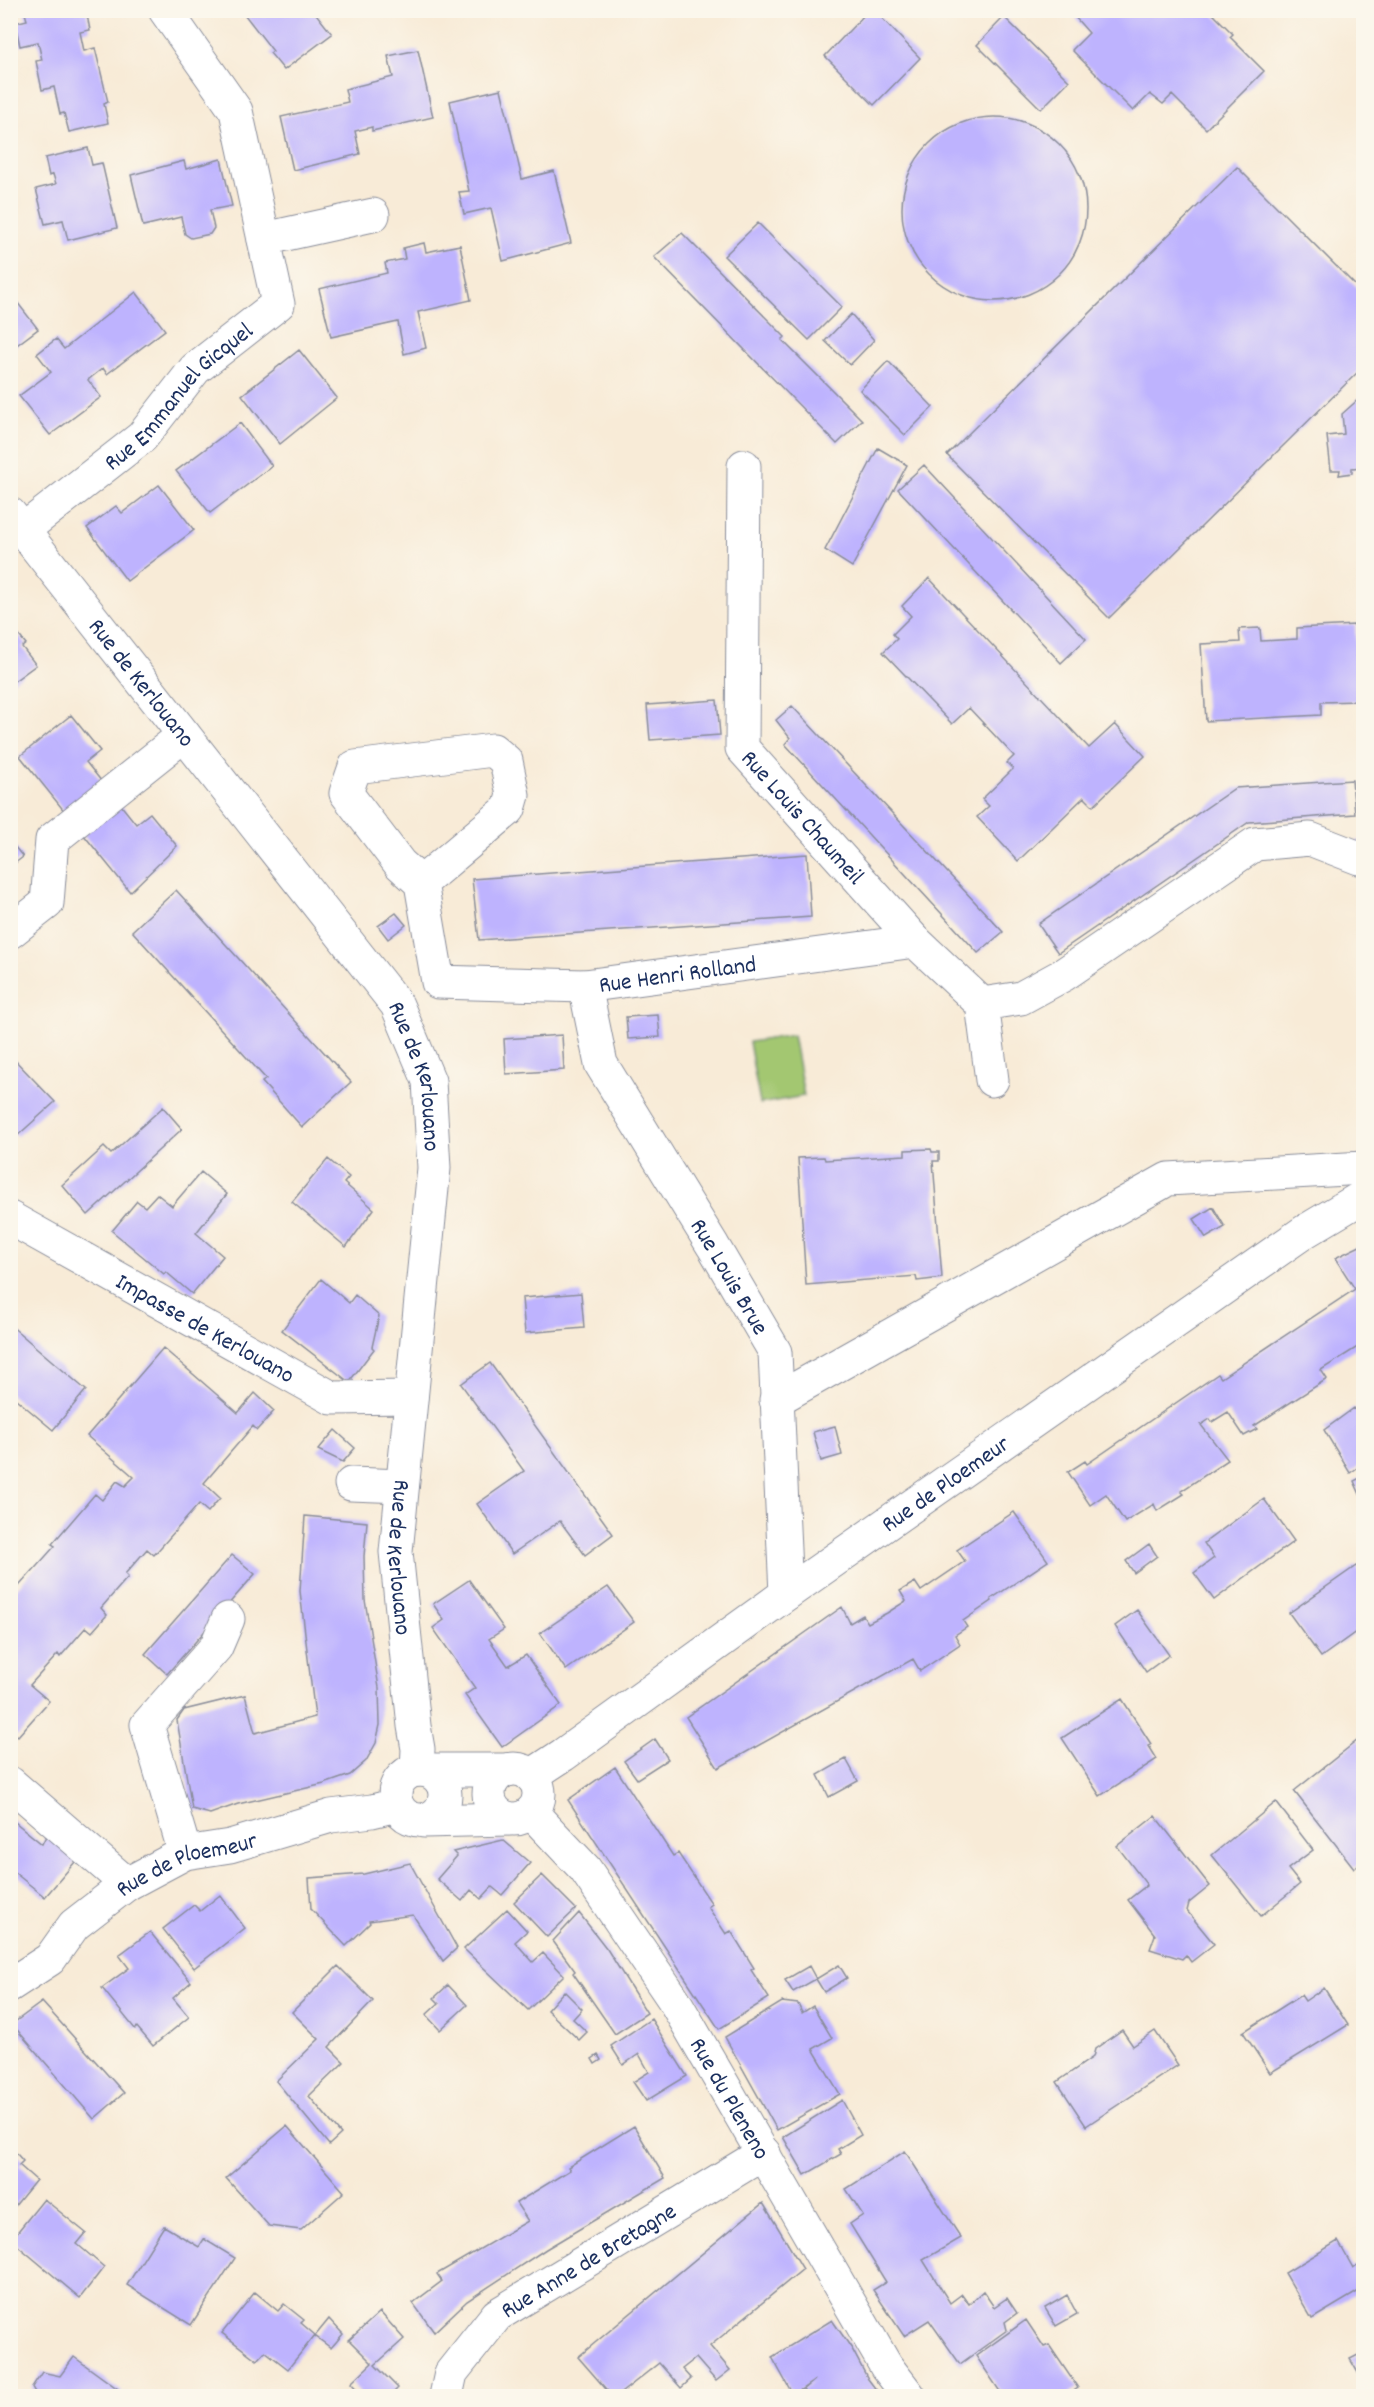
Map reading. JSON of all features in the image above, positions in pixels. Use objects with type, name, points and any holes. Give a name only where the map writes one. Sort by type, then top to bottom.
[{"type":"street","name":"Rue Emmanuel Gicquel","points":[[17,522],[142,436],[195,369],[278,304],[236,111],[165,10]]},
{"type":"street","points":[[264,238],[373,214]]},
{"type":"street","name":"Rue Louis Chaumeil","points":[[744,466],[742,748],[915,941],[982,1004]]},
{"type":"street","name":"Rue de Kerlouano","points":[[17,522],[397,1005],[429,1081],[434,1168],[396,1552],[420,1770]]},
{"type":"street","points":[[10,932],[47,903],[52,840],[184,735]]},
{"type":"street","points":[[397,1005],[438,982],[421,883],[400,864],[346,793],[355,768],[493,750],[506,760],[513,795],[509,809],[421,883]]},
{"type":"street","points":[[992,1080],[982,1004],[1021,998],[1063,975],[1255,844],[1311,839],[1359,858]]},
{"type":"street","name":"Rue Henri Rolland","points":[[438,982],[585,986],[915,941]]},
{"type":"street","name":"Rue Louis Brue","points":[[585,986],[601,1064],[775,1352],[786,1594]]},
{"type":"street","points":[[776,1400],[1168,1179],[1364,1168]]},
{"type":"street","name":"Rue de Ploemeur","points":[[519,1773],[563,1755],[786,1594],[1304,1232],[1364,1196]]},
{"type":"street","name":"Impasse de Kerlouano","points":[[10,1218],[332,1398],[411,1397]]},
{"type":"street","points":[[351,1484],[402,1486]]},
{"type":"street","points":[[185,1852],[147,1725],[216,1647],[228,1619]]},
{"type":"street","points":[[410,1813],[438,1813],[443,1807],[445,1795],[443,1783],[431,1772],[420,1770]]},
{"type":"street","points":[[420,1770],[519,1773],[539,1790],[539,1798],[520,1816],[410,1813],[396,1788],[406,1775],[420,1770]]},
{"type":"street","name":"Rue du Pleneno","points":[[519,1773],[499,1773],[494,1779],[488,1795],[495,1810],[501,1816],[520,1816],[585,1869],[668,1990],[886,2366],[909,2397]]},
{"type":"street","points":[[10,1783],[127,1884]]},
{"type":"street","name":"Rue de Ploemeur","points":[[10,1985],[50,1959],[74,1925],[127,1884],[185,1852],[230,1846],[331,1816],[372,1812],[410,1813]]},
{"type":"street","name":"Rue Anne de Bretagne","points":[[446,2397],[451,2373],[497,2315],[764,2153]]},
{"type":"green space","points":[[793,1035],[804,1096],[760,1104],[749,1042]]},
{"type":"building","points":[[24,10],[86,10],[90,30],[80,32],[84,51],[95,48],[108,102],[104,104],[108,123],[69,132],[64,113],[60,114],[54,87],[42,90],[36,61],[42,60],[38,42],[20,46],[15,23],[27,20]]},
{"type":"building","points":[[241,10],[313,10],[332,34],[284,70],[270,53],[273,51]]},
{"type":"building","points":[[869,10],[874,10],[920,58],[874,105],[825,56]]},
{"type":"building","points":[[1079,10],[1209,10],[1233,34],[1230,37],[1264,71],[1206,129],[1172,95],[1163,104],[1150,94],[1133,111],[1072,50],[1089,33],[1074,16]]},
{"type":"building","points":[[1004,17],[1069,81],[1041,109],[977,45]]},
{"type":"building","points":[[418,50],[433,117],[372,131],[372,127],[355,131],[360,154],[293,170],[281,117],[348,102],[345,89],[393,77],[388,56]]},
{"type":"building","points":[[501,89],[522,179],[554,171],[571,243],[503,261],[491,208],[464,214],[459,192],[469,191],[450,101]]},
{"type":"building","points":[[994,117],[1012,118],[1029,124],[1045,132],[1059,144],[1071,158],[1079,174],[1085,191],[1085,227],[1079,244],[1071,260],[1059,274],[1045,286],[1029,294],[1012,300],[994,301],[976,300],[959,294],[943,286],[929,274],[917,260],[909,244],[903,227],[902,209],[903,191],[909,174],[917,158],[929,144],[943,132],[959,124],[976,118]]},
{"type":"building","points":[[88,148],[92,165],[102,163],[117,228],[68,240],[63,220],[45,224],[36,189],[56,184],[53,174],[49,176],[45,158]]},
{"type":"building","points":[[221,159],[232,206],[210,210],[214,228],[210,234],[191,238],[185,234],[181,217],[143,226],[131,175],[184,161],[186,169]]},
{"type":"building","points":[[1237,167],[1364,294],[1364,366],[1109,618],[947,455]]},
{"type":"building","points":[[758,223],[842,307],[809,340],[724,256]]},
{"type":"building","points":[[682,233],[785,337],[782,340],[862,420],[837,444],[654,257]]},
{"type":"building","points":[[424,243],[426,252],[460,245],[471,300],[418,312],[426,348],[404,354],[398,322],[331,337],[319,289],[387,273],[385,263],[405,259],[403,248]]},
{"type":"building","points":[[136,292],[165,330],[107,374],[103,368],[88,380],[101,397],[50,435],[19,396],[51,372],[37,354],[56,339],[64,349]]},
{"type":"building","points":[[10,293],[38,329],[10,350]]},
{"type":"building","points":[[851,314],[874,340],[850,365],[825,341]]},
{"type":"building","points":[[299,350],[337,398],[280,444],[242,395]]},
{"type":"building","points":[[888,361],[933,407],[905,435],[860,390]]},
{"type":"building","points":[[1361,397],[1364,397],[1364,467],[1352,468],[1352,473],[1339,475],[1340,470],[1331,470],[1327,436],[1344,434],[1342,414]]},
{"type":"building","points":[[240,423],[272,466],[210,513],[176,471]]},
{"type":"building","points":[[878,448],[907,465],[852,567],[825,550]]},
{"type":"building","points":[[924,465],[1086,639],[1061,663],[898,489]]},
{"type":"building","points":[[159,485],[194,530],[127,581],[87,528],[116,506],[122,513]]},
{"type":"building","points":[[929,578],[1089,748],[1115,724],[1145,756],[1093,806],[1084,797],[1018,861],[977,817],[989,806],[982,799],[1013,769],[1007,763],[1014,756],[969,708],[952,724],[883,652],[897,639],[893,634],[911,616],[902,606]]},
{"type":"building","points":[[10,625],[26,644],[22,647],[36,665],[10,684]]},
{"type":"building","points":[[1355,625],[1359,701],[1321,702],[1321,715],[1206,721],[1201,644],[1240,642],[1239,629],[1260,628],[1261,641],[1297,639],[1297,628]]},
{"type":"building","points":[[717,700],[720,735],[650,740],[647,705]]},
{"type":"building","points":[[792,706],[1003,932],[978,953],[785,744],[790,738],[776,720]]},
{"type":"building","points":[[71,715],[100,751],[86,762],[102,782],[65,812],[20,756]]},
{"type":"building","points":[[1352,780],[1355,814],[1249,822],[1058,953],[1038,924],[1235,788]]},
{"type":"building","points":[[120,804],[136,824],[150,813],[177,846],[130,892],[83,834]]},
{"type":"building","points":[[1364,840],[1364,894],[1362,894],[1357,841]]},
{"type":"building","points":[[10,841],[23,857],[10,867]]},
{"type":"building","points":[[807,854],[811,917],[479,940],[472,879]]},
{"type":"building","points":[[176,890],[351,1082],[302,1127],[262,1082],[266,1079],[132,931]]},
{"type":"building","points":[[396,913],[406,925],[388,939],[378,926]]},
{"type":"building","points":[[658,1015],[660,1037],[628,1039],[626,1017]]},
{"type":"building","points":[[562,1035],[564,1070],[506,1074],[504,1039]]},
{"type":"building","points":[[10,1055],[55,1102],[17,1136],[10,1129]]},
{"type":"building","points":[[163,1107],[182,1129],[88,1215],[62,1185],[104,1147],[111,1154]]},
{"type":"building","points":[[931,1149],[932,1152],[939,1152],[939,1161],[933,1161],[942,1278],[917,1281],[916,1276],[806,1285],[798,1158],[824,1157],[825,1160],[905,1155],[905,1150]]},
{"type":"building","points":[[328,1159],[349,1177],[344,1183],[374,1209],[346,1247],[292,1202]]},
{"type":"building","points":[[201,1172],[227,1194],[196,1233],[223,1256],[192,1294],[112,1231],[137,1201],[145,1207],[157,1194],[172,1206]]},
{"type":"building","points":[[1213,1207],[1225,1227],[1206,1238],[1194,1219]]},
{"type":"building","points":[[1364,1244],[1364,1343],[1321,1370],[1327,1379],[1254,1426],[1257,1429],[1244,1436],[1228,1412],[1212,1422],[1210,1419],[1201,1425],[1228,1460],[1181,1491],[1184,1494],[1157,1511],[1154,1504],[1125,1522],[1106,1494],[1090,1505],[1068,1472],[1085,1461],[1087,1464],[1218,1374],[1221,1378],[1355,1289],[1335,1258]]},
{"type":"building","points":[[321,1279],[349,1303],[355,1295],[379,1316],[372,1347],[374,1349],[349,1382],[282,1330]]},
{"type":"building","points":[[581,1293],[584,1328],[525,1333],[522,1298]]},
{"type":"building","points":[[10,1325],[86,1390],[53,1430],[10,1394]]},
{"type":"building","points":[[163,1348],[238,1413],[255,1393],[274,1411],[257,1430],[253,1426],[204,1483],[220,1498],[208,1512],[199,1504],[154,1555],[147,1549],[125,1574],[128,1577],[101,1608],[107,1615],[92,1632],[86,1627],[60,1657],[58,1654],[30,1685],[49,1701],[18,1736],[14,1733],[10,1737],[10,1596],[55,1546],[52,1544],[95,1494],[102,1500],[117,1481],[125,1486],[134,1477],[87,1436]]},
{"type":"building","points":[[490,1363],[613,1534],[585,1555],[560,1521],[512,1554],[477,1504],[524,1471],[461,1384]]},
{"type":"building","points":[[1354,1408],[1364,1422],[1364,1463],[1350,1473],[1324,1430]]},
{"type":"building","points":[[835,1426],[842,1455],[821,1461],[813,1432]]},
{"type":"building","points":[[335,1430],[355,1448],[343,1462],[318,1450]]},
{"type":"building","points":[[1364,1476],[1364,1503],[1354,1481]]},
{"type":"building","points":[[1264,1499],[1294,1541],[1214,1600],[1194,1573],[1214,1558],[1204,1543]]},
{"type":"building","points":[[1014,1512],[1048,1561],[991,1599],[992,1601],[963,1621],[967,1627],[955,1635],[960,1644],[920,1671],[913,1659],[718,1768],[686,1717],[842,1607],[850,1623],[863,1615],[868,1623],[887,1613],[906,1601],[900,1591],[915,1582],[921,1591],[965,1561],[957,1550]]},
{"type":"building","points":[[305,1516],[367,1522],[364,1556],[365,1600],[379,1688],[380,1725],[376,1743],[366,1761],[350,1775],[324,1784],[238,1804],[210,1814],[192,1809],[177,1720],[184,1710],[245,1695],[255,1733],[315,1717],[300,1591]]},
{"type":"building","points":[[1149,1544],[1157,1556],[1134,1573],[1126,1561]]},
{"type":"building","points":[[232,1555],[255,1574],[167,1674],[145,1654]]},
{"type":"building","points":[[1356,1566],[1364,1576],[1364,1626],[1321,1657],[1289,1613]]},
{"type":"building","points":[[469,1580],[504,1629],[489,1639],[508,1666],[526,1655],[561,1705],[502,1747],[465,1695],[475,1688],[433,1628],[444,1620],[433,1604]]},
{"type":"building","points":[[608,1587],[634,1622],[566,1670],[540,1633]]},
{"type":"building","points":[[1137,1610],[1169,1655],[1146,1672],[1115,1626]]},
{"type":"building","points":[[1122,1699],[1151,1744],[1149,1746],[1157,1759],[1100,1796],[1062,1738]]},
{"type":"building","points":[[655,1739],[668,1759],[637,1779],[624,1761]]},
{"type":"building","points":[[1358,1740],[1364,1747],[1364,1860],[1354,1868],[1294,1791]]},
{"type":"building","points":[[846,1759],[858,1781],[829,1797],[818,1775]]},
{"type":"building","points":[[615,1767],[673,1856],[678,1853],[712,1904],[708,1907],[726,1934],[731,1931],[754,1968],[751,1970],[769,1998],[719,2029],[568,1800]]},
{"type":"building","points":[[1276,1802],[1313,1850],[1288,1869],[1300,1884],[1261,1916],[1212,1855]]},
{"type":"building","points":[[1155,1816],[1210,1886],[1189,1903],[1187,1911],[1214,1944],[1191,1962],[1186,1955],[1182,1959],[1150,1949],[1155,1935],[1128,1900],[1147,1885],[1117,1846]]},
{"type":"building","points":[[10,1818],[42,1844],[46,1836],[81,1855],[45,1897],[10,1869]]},
{"type":"building","points":[[503,1840],[530,1863],[502,1895],[492,1887],[481,1899],[471,1890],[462,1901],[437,1879],[457,1856],[453,1852]]},
{"type":"building","points":[[410,1863],[457,1948],[443,1961],[413,1915],[369,1921],[370,1923],[346,1946],[311,1909],[309,1878],[364,1874]]},
{"type":"building","points":[[542,1875],[576,1909],[547,1937],[514,1902]]},
{"type":"building","points":[[220,1895],[245,1928],[194,1968],[163,1929],[194,1905],[200,1911]]},
{"type":"building","points":[[507,1909],[527,1931],[515,1942],[533,1962],[543,1953],[564,1975],[528,2010],[464,1949]]},
{"type":"building","points":[[579,1913],[607,1949],[647,2013],[615,2034],[553,1941]]},
{"type":"building","points":[[150,1932],[191,1982],[173,1998],[189,2017],[153,2046],[137,2027],[135,2029],[102,1988],[129,1968],[119,1955]]},
{"type":"building","points":[[839,1965],[847,1978],[824,1992],[816,1979]]},
{"type":"building","points":[[338,1966],[373,2001],[329,2047],[344,2062],[309,2096],[341,2134],[329,2145],[276,2081],[319,2039],[292,2012]]},
{"type":"building","points":[[809,1966],[816,1979],[793,1992],[785,1980]]},
{"type":"building","points":[[448,1985],[467,2005],[440,2030],[426,2015],[439,2003],[434,1998]]},
{"type":"building","points":[[1324,1988],[1348,2025],[1270,2073],[1243,2032],[1301,1995],[1305,2001]]},
{"type":"building","points":[[564,1991],[582,2009],[573,2019],[587,2032],[579,2040],[547,2010]]},
{"type":"building","points":[[42,2002],[124,2093],[94,2119],[12,2024]]},
{"type":"building","points":[[782,2002],[798,2004],[802,2013],[813,2006],[832,2038],[813,2049],[840,2094],[777,2130],[725,2037]]},
{"type":"building","points":[[651,2019],[687,2076],[646,2101],[633,2082],[649,2072],[639,2054],[623,2065],[611,2046]]},
{"type":"building","points":[[1122,2030],[1133,2046],[1155,2031],[1178,2065],[1086,2126],[1057,2082],[1093,2057],[1095,2049]]},
{"type":"building","points":[[598,2055],[601,2060],[595,2064],[592,2059]]},
{"type":"building","points":[[842,2100],[861,2135],[838,2149],[841,2154],[805,2175],[783,2137]]},
{"type":"building","points":[[287,2126],[344,2192],[301,2230],[269,2226],[226,2178]]},
{"type":"building","points":[[634,2126],[665,2178],[546,2249],[467,2301],[434,2332],[413,2303],[442,2281],[437,2274],[528,2221],[516,2203],[570,2170],[568,2167]]},
{"type":"building","points":[[10,2146],[23,2161],[19,2165],[36,2180],[10,2212]]},
{"type":"building","points":[[905,2151],[961,2238],[923,2260],[950,2303],[962,2294],[969,2304],[983,2291],[994,2307],[1007,2298],[1017,2313],[1005,2322],[1007,2330],[960,2364],[929,2320],[904,2336],[873,2290],[886,2282],[850,2224],[863,2215],[846,2189]]},
{"type":"building","points":[[44,2199],[86,2233],[77,2244],[104,2267],[80,2298],[11,2240]]},
{"type":"building","points":[[763,2203],[803,2269],[710,2346],[730,2370],[716,2381],[696,2358],[682,2369],[691,2379],[681,2388],[659,2363],[617,2396],[612,2396],[578,2357]]},
{"type":"building","points":[[164,2226],[199,2247],[204,2239],[235,2258],[191,2325],[127,2285]]},
{"type":"building","points":[[1338,2241],[1353,2268],[1359,2264],[1364,2272],[1364,2288],[1312,2319],[1285,2273]]},
{"type":"building","points":[[255,2292],[278,2311],[284,2304],[304,2320],[301,2323],[315,2335],[288,2369],[265,2351],[257,2360],[222,2333]]},
{"type":"building","points":[[1067,2295],[1077,2314],[1056,2326],[1045,2308]]},
{"type":"building","points":[[380,2312],[404,2339],[375,2365],[398,2388],[390,2396],[357,2396],[360,2393],[351,2383],[372,2363],[349,2340]]},
{"type":"building","points":[[329,2319],[343,2334],[331,2348],[315,2336]]},
{"type":"building","points":[[832,2320],[881,2396],[796,2396],[815,2380],[793,2395],[772,2357]]},
{"type":"building","points":[[1026,2320],[1044,2347],[1049,2345],[1078,2388],[1066,2396],[1003,2396],[976,2356]]},
{"type":"building","points":[[1364,2352],[1364,2383],[1350,2359]]},
{"type":"building","points":[[74,2357],[122,2392],[119,2396],[37,2396],[32,2387],[42,2372],[60,2376]]}]
